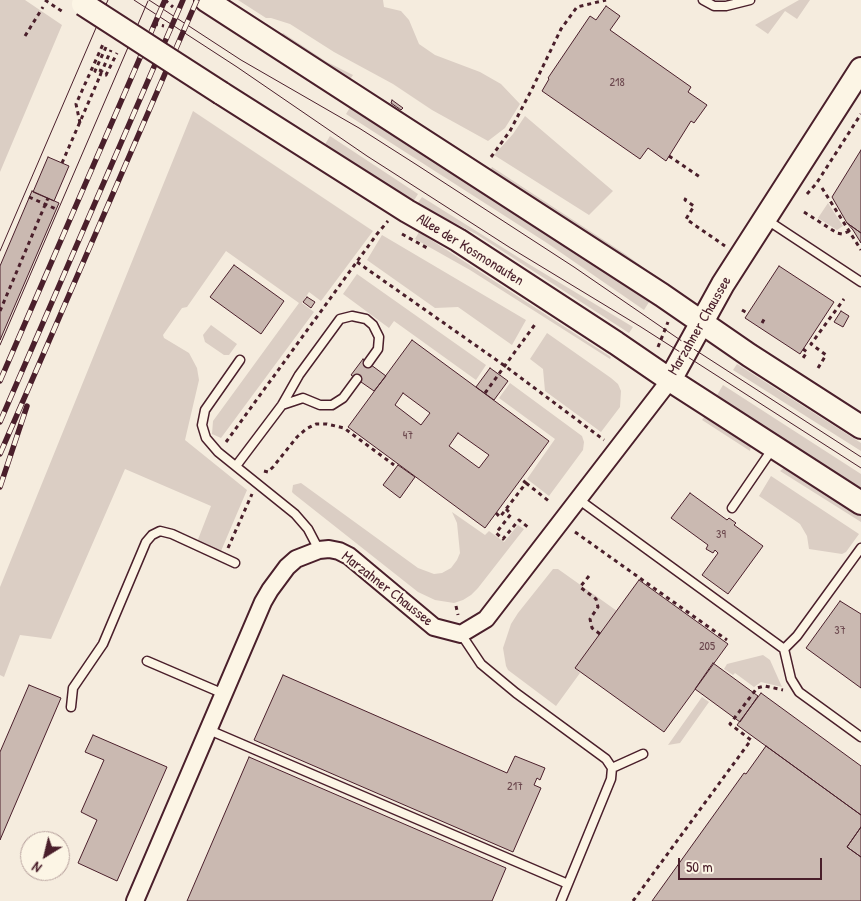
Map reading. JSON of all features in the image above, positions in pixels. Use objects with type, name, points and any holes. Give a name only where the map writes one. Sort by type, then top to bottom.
[{"type":"main road","points":[[206,0],[675,304],[757,361],[861,427]]},
{"type":"main road","name":"Allee der Kosmonauten","points":[[80,2],[407,211],[458,240],[861,503]]},
{"type":"main road","name":"Marzahner Chaussee","points":[[670,380],[723,284],[861,69]]},
{"type":"street","name":"Marzahner Chaussee","points":[[135,901],[263,602],[287,567],[296,559],[319,550],[329,549],[349,556],[434,627],[461,634],[486,619],[670,380]]},
{"type":"lane","points":[[703,0],[714,6],[726,6],[750,0]]},
{"type":"lane","points":[[765,219],[861,282]]},
{"type":"lane","points":[[236,466],[282,405],[299,375],[340,319],[352,316],[366,319],[373,325],[379,337],[378,349],[368,363]]},
{"type":"lane","points":[[240,360],[205,410],[202,425],[206,438],[218,452],[295,514],[308,529],[319,550]]},
{"type":"lane","points":[[282,405],[303,398],[320,405],[332,405],[343,398],[357,379]]},
{"type":"lane","points":[[732,508],[774,447]]},
{"type":"lane","points":[[578,499],[784,649],[791,679],[799,692],[861,737]]},
{"type":"lane","points":[[71,707],[73,688],[103,644],[146,542],[152,535],[160,530],[172,534],[235,563]]},
{"type":"lane","points":[[784,649],[797,636],[861,548]]},
{"type":"lane","points":[[461,634],[481,664],[516,693],[606,759],[612,768],[611,779],[561,901]]},
{"type":"lane","points":[[147,661],[224,694]]},
{"type":"lane","points":[[209,730],[568,884]]},
{"type":"lane","points":[[612,768],[643,754]]},
{"type":"path","points":[[165,0],[173,7]]},
{"type":"path","points":[[491,157],[510,131],[561,30],[571,15],[577,8],[606,0]]},
{"type":"path","points":[[25,36],[43,7]]},
{"type":"path","points":[[154,24],[164,26]]},
{"type":"path","points":[[80,123],[76,104],[106,36]]},
{"type":"path","points":[[100,76],[101,73],[95,71],[106,47]]},
{"type":"path","points":[[92,68],[102,71],[112,50]]},
{"type":"path","points":[[62,163],[101,73],[106,75],[117,53]]},
{"type":"path","points":[[669,156],[700,176]]},
{"type":"path","points":[[822,188],[851,231],[861,250]]},
{"type":"path","points":[[29,197],[56,208]]},
{"type":"path","points":[[0,310],[48,198]]},
{"type":"path","points":[[686,198],[685,200],[694,206],[686,219],[728,248]]},
{"type":"path","points":[[804,212],[837,234],[851,231]]},
{"type":"path","points":[[218,452],[377,234],[392,217]]},
{"type":"path","points":[[357,262],[504,366],[617,450]]},
{"type":"path","points":[[803,358],[844,299]]},
{"type":"path","points":[[651,366],[675,304]]},
{"type":"path","points":[[742,310],[747,314]]},
{"type":"path","points":[[762,323],[766,316]]},
{"type":"path","points":[[485,394],[536,323]]},
{"type":"path","points":[[811,344],[826,355],[818,368]]},
{"type":"path","points":[[803,349],[807,352]]},
{"type":"path","points":[[227,550],[251,495],[259,484],[263,470],[268,472],[274,467],[297,437],[306,429],[316,424],[327,424],[344,428],[394,465]]},
{"type":"path","points":[[226,442],[243,456]]},
{"type":"path","points":[[521,479],[550,502]]},
{"type":"path","points":[[496,513],[500,517],[526,483]]},
{"type":"path","points":[[506,509],[512,514],[496,533],[503,539],[518,520],[529,528]]},
{"type":"path","points":[[578,534],[727,640]]},
{"type":"path","points":[[588,576],[580,588],[596,600],[598,607],[590,619],[592,628],[600,634]]},
{"type":"path","points":[[633,901],[751,740],[730,724],[757,688],[765,686],[780,690]]},
{"type":"shaded area","points":[[0,0],[25,0],[62,25],[0,172]]},
{"type":"shaded area","points":[[238,0],[383,0],[384,7],[401,11],[409,20],[419,44],[435,55],[480,72],[501,84],[520,104],[505,128],[488,141],[432,110],[393,84],[334,52],[290,24],[266,18]]},
{"type":"shaded area","points":[[799,0],[810,0],[797,19],[785,11],[768,34],[755,25]]},
{"type":"shaded area","points":[[283,33],[327,62],[353,75],[349,81],[279,37]]},
{"type":"shaded area","points":[[351,106],[651,299],[644,310],[547,243],[346,114]]},
{"type":"shaded area","points":[[193,111],[373,231],[321,301],[309,292],[302,303],[314,312],[221,438],[212,434],[213,421],[299,303],[226,251],[187,307],[182,308],[163,335],[164,338],[189,353],[197,368],[199,380],[185,440],[247,490],[221,551],[197,542],[211,506],[125,469],[51,639],[20,635],[4,677],[0,675],[0,587]]},
{"type":"shaded area","points":[[525,116],[613,191],[589,215],[494,155],[513,134]]},
{"type":"shaded area","points":[[330,136],[418,194],[413,202],[324,146]]},
{"type":"shaded area","points":[[492,167],[647,270],[645,272],[489,172]]},
{"type":"shaded area","points":[[422,197],[633,327],[629,333],[476,234],[417,204]]},
{"type":"shaded area","points":[[828,203],[843,226],[837,230],[818,218]]},
{"type":"shaded area","points":[[419,232],[611,357],[610,359],[470,270],[415,239]]},
{"type":"shaded area","points":[[382,235],[526,320],[512,345],[458,307],[435,308],[367,260]]},
{"type":"shaded area","points":[[357,274],[486,365],[476,380],[394,321],[389,328],[343,294]]},
{"type":"shaded area","points":[[211,325],[237,344],[229,355],[224,355],[205,342],[203,335]]},
{"type":"shaded area","points":[[547,333],[618,384],[621,391],[620,407],[601,432],[545,391],[543,369],[530,359]]},
{"type":"shaded area","points":[[737,364],[861,443],[861,451],[733,370]]},
{"type":"shaded area","points":[[510,383],[582,436],[584,442],[583,450],[549,496],[527,479],[555,439],[499,398]]},
{"type":"shaded area","points":[[723,385],[861,474],[861,491],[716,397]]},
{"type":"shaded area","points":[[705,416],[751,445],[750,451],[702,420]]},
{"type":"shaded area","points":[[785,467],[861,515],[861,522],[780,471]]},
{"type":"shaded area","points":[[771,476],[859,534],[846,552],[842,554],[809,549],[807,536],[800,524],[759,496]]},
{"type":"shaded area","points":[[301,483],[418,568],[434,574],[442,573],[451,568],[460,553],[457,523],[452,512],[485,535],[489,531],[504,542],[518,525],[524,529],[471,595],[454,603],[435,600],[418,592],[294,494],[292,492],[293,485]]},
{"type":"shaded area","points":[[553,569],[558,569],[617,611],[576,668],[580,673],[556,706],[508,670],[503,648],[511,624]]},
{"type":"shaded area","points":[[763,655],[770,660],[782,687],[761,682],[754,687],[735,673],[733,675],[724,669],[727,664]]},
{"type":"shaded area","points":[[702,697],[709,702],[680,743],[668,745]]},
{"type":"building","points":[[606,6],[620,16],[610,30],[691,87],[688,92],[707,105],[694,123],[691,121],[666,161],[648,148],[640,159],[542,91],[548,78],[590,16],[596,20]]},
{"type":"building","points":[[392,100],[403,108],[401,110],[391,103]]},
{"type":"building","points":[[861,150],[861,233],[847,223],[832,197]]},
{"type":"building","points":[[48,157],[69,166],[54,201],[33,192]]},
{"type":"building","points":[[32,191],[59,203],[0,340],[0,266]]},
{"type":"building","points":[[847,223],[861,233],[861,243],[853,230]]},
{"type":"building","points":[[234,265],[284,301],[261,334],[210,297]]},
{"type":"building","points":[[779,266],[834,302],[800,354],[745,318]]},
{"type":"building","points":[[307,297],[315,302],[311,308],[303,302]]},
{"type":"building","points":[[841,311],[849,316],[843,327],[834,322]]},
{"type":"building","points":[[412,340],[549,441],[485,528],[348,427]],"holes":[[[403,393],[430,413],[421,425],[395,405]],[[458,433],[489,455],[479,468],[449,446]]]},
{"type":"building","points":[[363,359],[386,376],[374,391],[351,375]]},
{"type":"building","points":[[490,368],[508,381],[494,400],[476,387]]},
{"type":"building","points":[[398,465],[415,477],[400,498],[383,485]]},
{"type":"building","points":[[690,493],[727,520],[729,518],[736,523],[734,525],[763,546],[728,594],[702,575],[718,553],[715,550],[713,553],[706,549],[708,545],[671,518]]},
{"type":"building","points":[[639,580],[728,644],[664,732],[575,668]]},
{"type":"building","points":[[840,601],[861,614],[861,688],[806,648]]},
{"type":"building","points":[[713,663],[758,696],[740,722],[695,689]]},
{"type":"building","points":[[283,675],[507,773],[515,756],[545,768],[540,780],[537,778],[534,785],[541,788],[513,852],[254,740]]},
{"type":"building","points":[[29,685],[61,698],[0,840],[0,752]]},
{"type":"building","points":[[761,693],[861,766],[861,815],[737,725]]},
{"type":"building","points":[[93,735],[167,767],[117,881],[78,863],[97,820],[81,812],[104,760],[85,752]]},
{"type":"building","points":[[766,746],[861,815],[861,827],[847,847],[861,857],[861,901],[652,901],[744,773],[746,774]]},
{"type":"building","points":[[249,757],[506,868],[492,901],[187,901]]},
{"type":"building","points":[[861,827],[861,857],[847,847]]},
{"type":"tram line","points":[[0,251],[108,0]]},
{"type":"tram line","points":[[134,0],[237,67],[367,156],[509,247],[641,327],[861,468]]},
{"type":"tram line","points":[[149,0],[241,60],[359,128],[417,165],[574,267],[689,346],[861,457]]},
{"type":"tram line","points":[[0,345],[148,1]]},
{"type":"railway","points":[[0,381],[165,0]]},
{"type":"railway","points":[[0,422],[183,0]]},
{"type":"railway","points":[[0,454],[197,0]]},
{"type":"railway","points":[[0,487],[27,406]]}]
